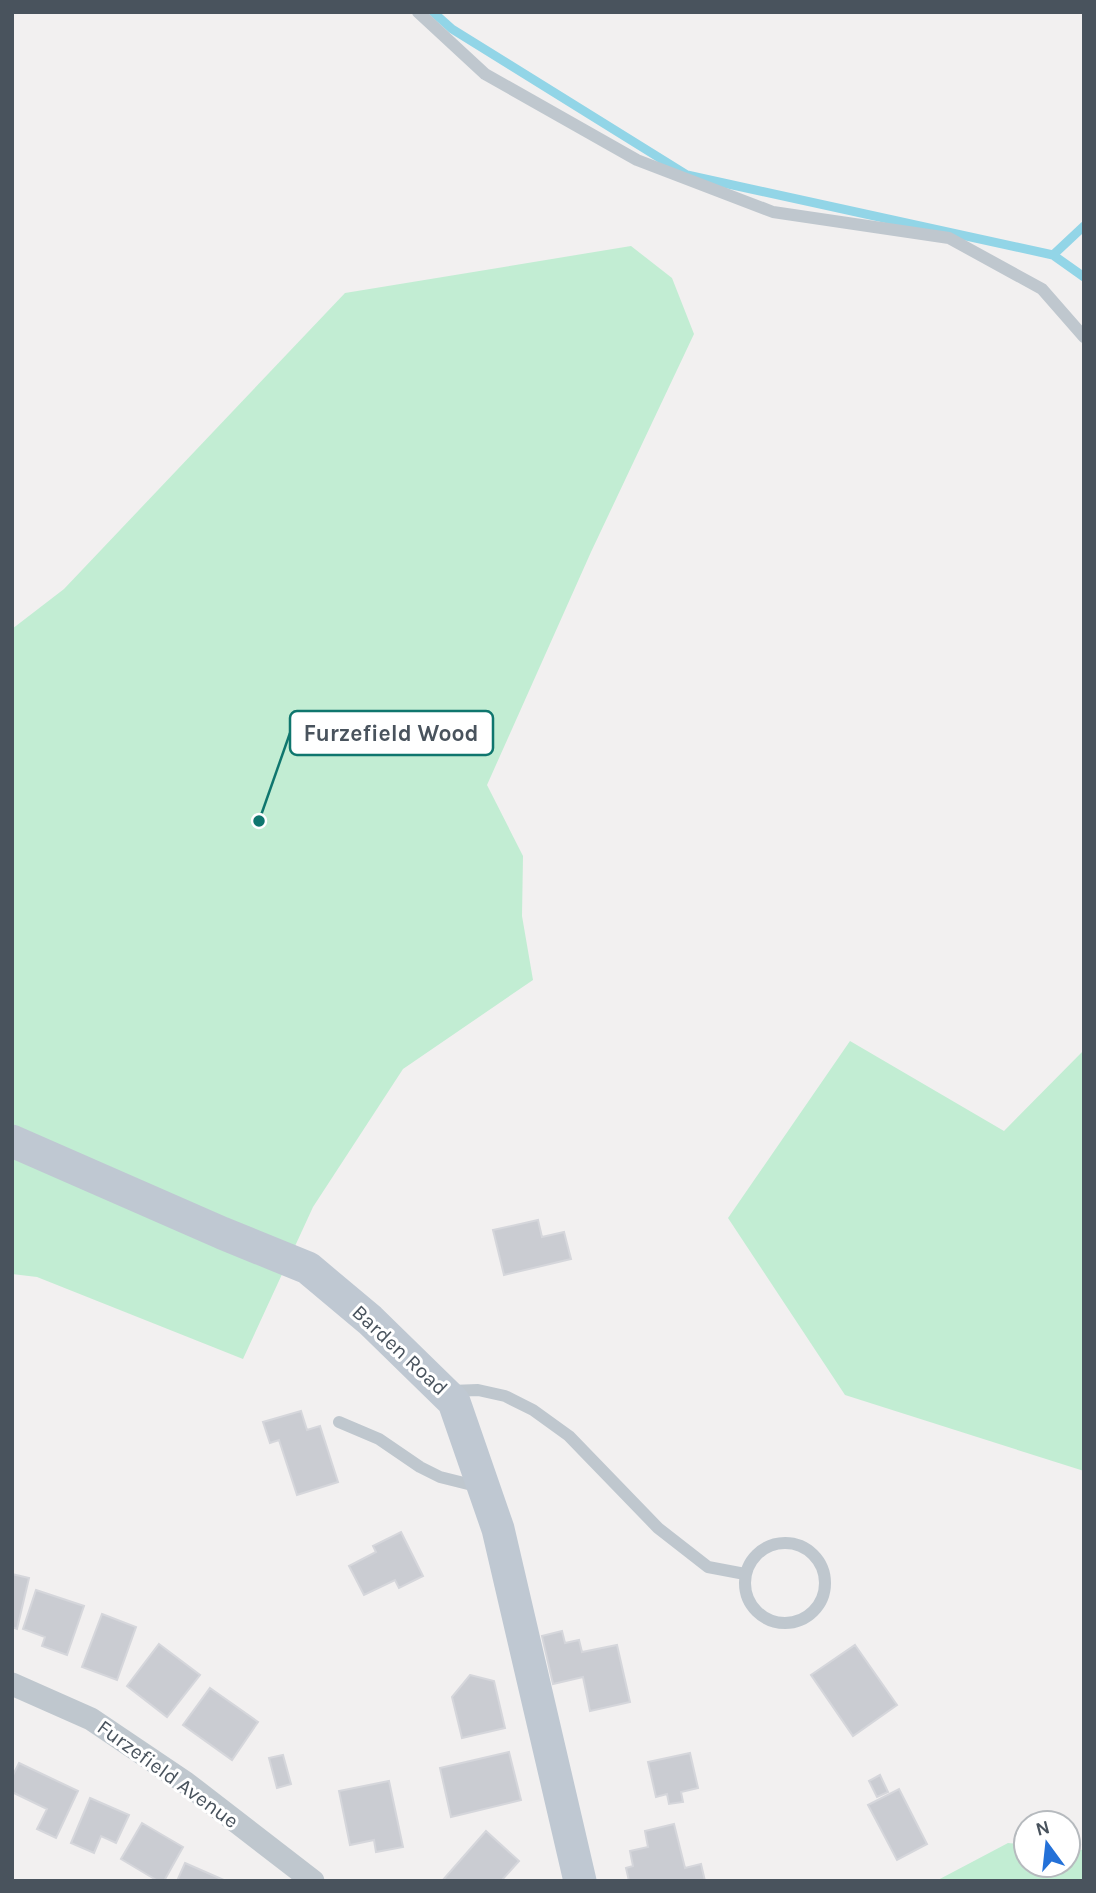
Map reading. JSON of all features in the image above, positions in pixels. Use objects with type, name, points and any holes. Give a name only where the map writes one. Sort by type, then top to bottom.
[{"type":"street","name":"Barden Road","points":[[12,1141],[308,1268],[370,1320],[454,1402],[498,1530],[580,1881]]},
{"type":"street","name":"Furzefield Avenue","points":[[12,1684],[91,1718],[186,1783],[313,1881]]},
{"type":"lane","points":[[418,12],[485,74],[637,160],[773,212],[949,238],[1042,289],[1084,337]]},
{"type":"lane","points":[[443,1391],[478,1390],[505,1396],[533,1410],[569,1436],[658,1528],[675,1542],[708,1567],[745,1574]]},
{"type":"lane","points":[[339,1422],[379,1439],[420,1468],[440,1477],[482,1487]]},
{"type":"lane","points":[[783,1542],[796,1544],[808,1549],[818,1558],[824,1570],[824,1596],[817,1608],[806,1617],[794,1622],[780,1623],[757,1612],[749,1601],[745,1574],[750,1562],[770,1545],[783,1542]]},
{"type":"green space","points":[[631,246],[672,278],[694,334],[591,552],[487,785],[523,856],[522,916],[533,980],[403,1069],[313,1207],[243,1359],[37,1277],[12,1274],[12,629],[64,589],[345,293]]},
{"type":"green space","points":[[850,1041],[1004,1131],[1084,1050],[1084,1471],[845,1395],[728,1218]]},
{"type":"green space","points":[[1008,1843],[1012,1843],[1012,1879],[1082,1879],[1084,1850],[1084,1881],[936,1881]]},
{"type":"building","points":[[538,1220],[542,1237],[564,1232],[571,1259],[504,1275],[493,1230]]},
{"type":"building","points":[[301,1411],[307,1430],[320,1426],[338,1482],[297,1495],[279,1440],[270,1443],[263,1422]]},
{"type":"building","points":[[401,1532],[423,1576],[399,1588],[395,1580],[364,1595],[349,1566],[376,1552],[373,1546]]},
{"type":"building","points":[[12,1574],[29,1578],[17,1629],[12,1627]]},
{"type":"building","points":[[36,1590],[84,1606],[67,1655],[42,1646],[45,1637],[23,1629]]},
{"type":"building","points":[[102,1614],[136,1627],[117,1680],[82,1667]]},
{"type":"building","points":[[562,1631],[565,1643],[579,1640],[582,1652],[617,1645],[630,1702],[590,1711],[583,1677],[553,1684],[542,1636]]},
{"type":"building","points":[[159,1644],[200,1675],[167,1717],[127,1686]]},
{"type":"building","points":[[855,1645],[897,1705],[853,1736],[811,1675]]},
{"type":"building","points":[[470,1675],[494,1681],[505,1728],[462,1738],[452,1697]]},
{"type":"building","points":[[210,1688],[258,1722],[232,1760],[183,1725]]},
{"type":"building","points":[[509,1752],[521,1800],[451,1817],[440,1768]]},
{"type":"building","points":[[690,1753],[698,1788],[681,1792],[683,1802],[669,1804],[667,1794],[656,1797],[648,1762]]},
{"type":"building","points":[[283,1755],[291,1784],[277,1788],[269,1758]]},
{"type":"building","points":[[19,1763],[78,1791],[56,1838],[37,1829],[47,1809],[12,1792],[12,1777]]},
{"type":"building","points":[[880,1775],[888,1792],[877,1797],[869,1781]]},
{"type":"building","points":[[389,1781],[403,1847],[376,1852],[374,1840],[350,1845],[339,1791]]},
{"type":"building","points":[[899,1789],[927,1844],[897,1860],[868,1805]]},
{"type":"building","points":[[90,1798],[129,1815],[116,1843],[101,1836],[94,1853],[71,1843]]},
{"type":"building","points":[[142,1823],[183,1847],[164,1881],[158,1881],[121,1859]]},
{"type":"building","points":[[674,1824],[685,1868],[701,1864],[705,1881],[629,1881],[626,1868],[633,1866],[630,1851],[648,1847],[645,1831]]},
{"type":"building","points":[[486,1831],[519,1861],[501,1881],[442,1881]]},
{"type":"building","points":[[185,1863],[226,1881],[177,1881]]},
{"type":"waterway","points":[[433,12],[452,29],[687,175],[1053,255],[1084,277]]},
{"type":"waterway","points":[[1053,255],[1084,226]]},
{"type":"place","name":"Furzefield Wood","points":[[259,821]]}]
